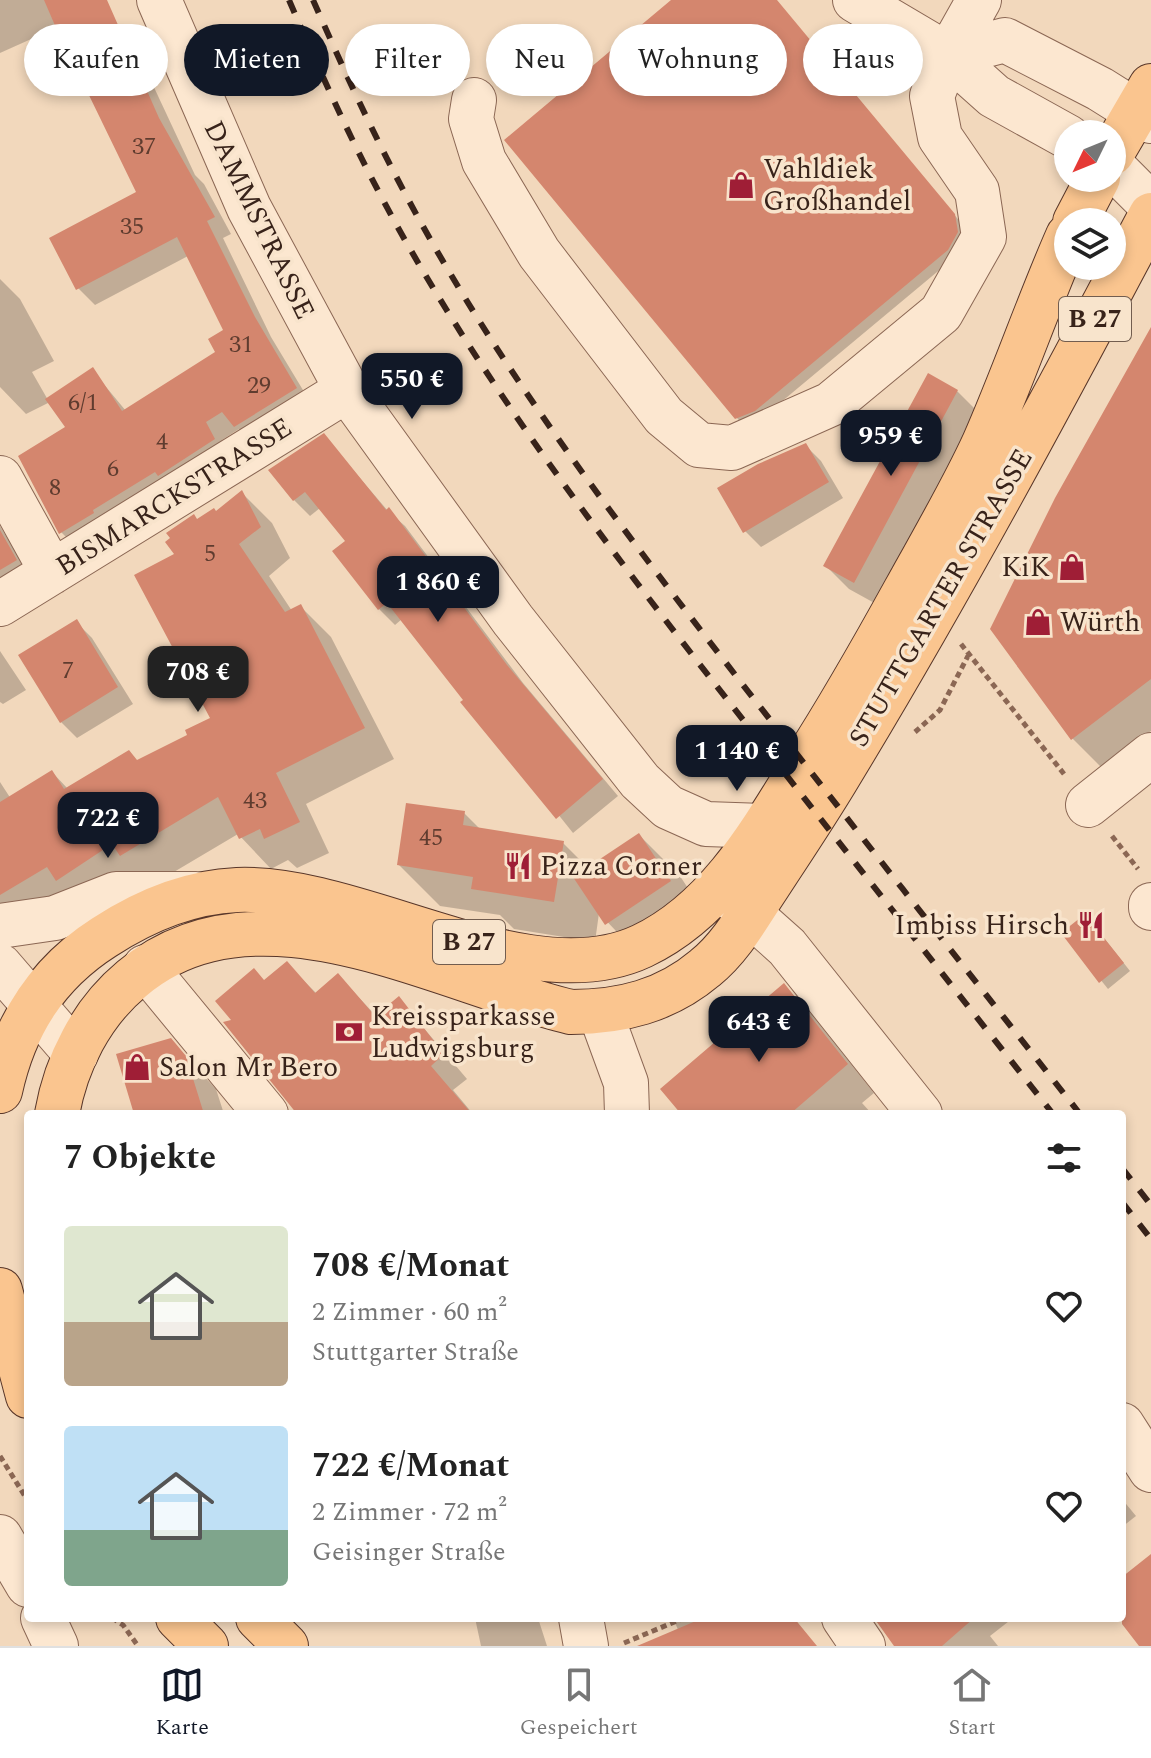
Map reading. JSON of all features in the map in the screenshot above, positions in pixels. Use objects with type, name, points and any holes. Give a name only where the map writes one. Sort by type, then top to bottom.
[{"type":"main road","points":[[1126,134],[1146,106]]},
{"type":"main road","name":"STUTTGARTER STRASSE","points":[[0,1091],[5,1043],[33,1004],[64,969],[97,942],[158,907],[201,894],[241,889],[313,900],[500,952],[538,959],[578,960],[611,956],[642,946],[672,927],[734,900],[812,819],[933,619],[1151,215]]},
{"type":"main road","name":"STUTTGARTER STRASSE","points":[[58,1110],[65,1079],[76,1054],[104,1007],[145,967],[189,944],[220,936],[295,935],[360,948],[571,1012],[600,1012],[638,1005],[694,977],[721,953],[734,900],[764,826],[869,657],[983,444],[1054,270]]},
{"type":"main road","points":[[0,1290],[24,1381]]},
{"type":"main road","points":[[182,1622],[206,1646]]},
{"type":"main road","points":[[262,1622],[286,1646]]},
{"type":"street","name":"DAMMSTRASSE","points":[[159,0],[249,208],[347,390],[513,620],[640,781],[668,807],[706,824],[764,826]]},
{"type":"street","points":[[855,0],[948,55],[994,96],[1054,129]]},
{"type":"street","points":[[474,100],[471,119],[484,161],[539,253],[664,416],[699,445],[732,448],[831,404],[941,313],[984,237],[977,191],[940,137],[932,96],[948,55],[979,0]]},
{"type":"street","points":[[948,55],[1005,40],[1146,106]]},
{"type":"street","points":[[1126,180],[1151,205]]},
{"type":"street","name":"BISMARCKSTRASSE","points":[[0,604],[347,390]]},
{"type":"street","points":[[0,478],[52,572]]},
{"type":"street","points":[[1088,805],[1151,755]]},
{"type":"street","points":[[0,926],[55,918],[116,894],[201,894]]},
{"type":"street","points":[[734,900],[787,947],[917,1110]]},
{"type":"street","points":[[0,966],[76,1054]]},
{"type":"street","points":[[145,967],[263,1110]]},
{"type":"street","points":[[600,1012],[626,1083],[627,1110]]},
{"type":"street","points":[[5,1043],[43,1053],[76,1054]]},
{"type":"street","points":[[1126,1431],[1151,1470]]},
{"type":"street","points":[[0,1537],[24,1578]]},
{"type":"street","points":[[45,1622],[56,1646]]},
{"type":"street","points":[[582,1622],[586,1646]]},
{"type":"street","points":[[847,1622],[863,1646]]},
{"type":"path","points":[[970,652],[1088,805],[1149,896]]},
{"type":"path","points":[[0,1456],[24,1495]]},
{"type":"path","points":[[118,1622],[138,1646]]},
{"type":"path","points":[[616,1646],[674,1622]]},
{"type":"building","points":[[44,0],[107,0],[118,24],[54,24]]},
{"type":"building","points":[[671,0],[777,0],[803,31],[803,96],[857,96],[955,214],[958,232],[948,250],[755,411],[735,419],[504,140],[556,96],[593,96],[593,65],[609,52],[609,96],[787,96],[787,24],[642,24]]},
{"type":"building","points":[[89,96],[149,96],[215,217],[207,221],[255,317],[297,388],[234,427],[222,412],[206,422],[215,439],[158,476],[155,472],[59,534],[18,456],[65,427],[45,399],[93,367],[122,411],[215,352],[208,339],[223,330],[177,237],[76,290],[49,238],[136,192]]},
{"type":"building","points":[[1151,327],[1151,679],[1071,740],[990,629],[1055,498]]},
{"type":"building","points":[[928,373],[958,390],[854,583],[823,566]]},
{"type":"building","points":[[324,433],[386,510],[389,507],[507,665],[603,779],[556,819],[460,702],[463,700],[387,603],[378,610],[332,551],[345,541],[305,492],[293,501],[268,470]]},
{"type":"building","points":[[806,443],[829,482],[743,533],[717,488],[758,464]]},
{"type":"building","points":[[242,490],[261,527],[239,544],[285,612],[301,604],[365,728],[276,773],[300,822],[264,839],[260,829],[239,839],[218,797],[120,856],[112,844],[56,881],[47,867],[0,895],[0,802],[52,770],[64,789],[129,750],[137,760],[187,735],[185,730],[210,718],[134,575],[174,554],[165,542],[170,538],[166,533],[194,514],[197,519],[214,508],[216,511]]},
{"type":"building","points":[[0,530],[17,560],[0,570]]},
{"type":"building","points":[[77,619],[118,687],[60,723],[18,655]]},
{"type":"building","points":[[406,803],[465,811],[463,825],[564,841],[554,902],[471,889],[473,877],[397,865]]},
{"type":"building","points":[[639,833],[671,881],[605,925],[573,877]]},
{"type":"building","points":[[1085,914],[1124,963],[1099,983],[1061,933]]},
{"type":"building","points":[[287,961],[315,993],[338,973],[375,1016],[399,996],[444,1054],[431,1066],[469,1110],[294,1110],[223,1022],[231,1020],[215,1001],[254,968],[264,980]]},
{"type":"building","points":[[784,983],[848,1064],[795,1110],[678,1110],[660,1089]]},
{"type":"building","points":[[171,1038],[186,1056],[203,1110],[133,1110],[116,1054]]},
{"type":"building","points":[[1151,1554],[1151,1646],[1139,1646],[1122,1624],[1126,1622],[1126,1574]]},
{"type":"building","points":[[694,1622],[797,1622],[817,1646],[637,1646]]},
{"type":"building","points":[[877,1622],[969,1622],[942,1646],[894,1646]]},
{"type":"railway","points":[[289,0],[342,118],[401,233],[516,417],[688,650],[1050,1110]]},
{"type":"railway","points":[[313,0],[405,194],[526,393],[685,610],[1077,1110]]},
{"type":"railway","points":[[1126,1173],[1151,1205]]},
{"type":"railway","points":[[1126,1207],[1151,1239]]},
{"type":"place","name":"Vahldiek Großhandel","points":[[741,185]]},
{"type":"place","name":"KiK","points":[[1072,567]]},
{"type":"place","name":"Würth","points":[[1038,622]]},
{"type":"place","name":"Pizza Corner","points":[[518,866]]},
{"type":"place","name":"Imbiss Hirsch","points":[[1091,925]]},
{"type":"place","name":"Kreissparkasse Ludwigsburg","points":[[349,1032]]},
{"type":"place","name":"Salon Mr Bero","points":[[137,1067]]}]
